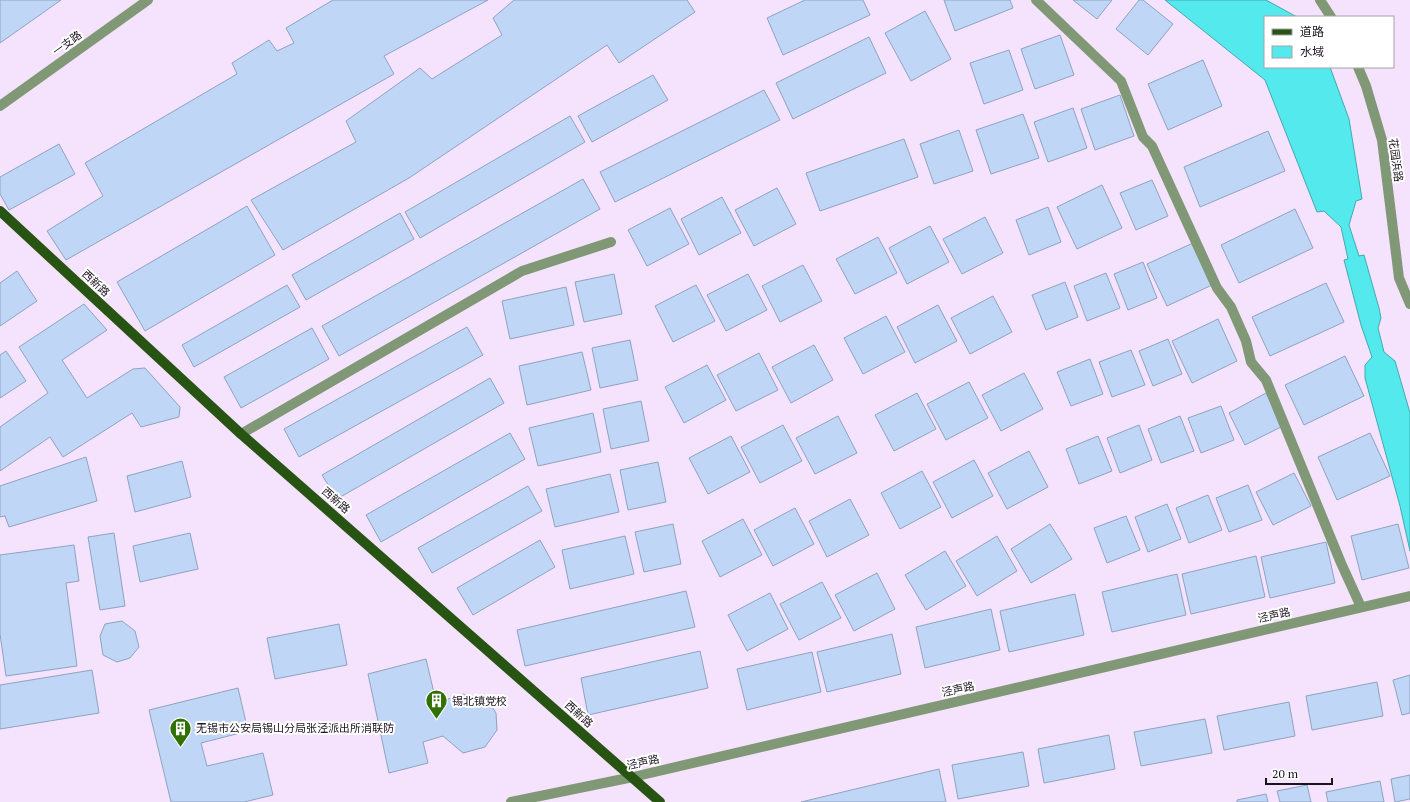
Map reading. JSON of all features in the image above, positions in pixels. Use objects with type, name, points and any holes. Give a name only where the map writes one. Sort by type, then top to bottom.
[{"type":"main road","name":"西新路","points":[[0,211],[241,434],[660,802]]},
{"type":"street","name":"一支路","points":[[0,106],[148,0]]},
{"type":"street","points":[[1036,0],[1121,81],[1143,136],[1152,146],[1217,288],[1231,307],[1246,341],[1251,362],[1266,380],[1341,563],[1361,607]]},
{"type":"street","points":[[1320,0],[1330,16]]},
{"type":"street","name":"花园浜路","points":[[1358,68],[1366,86],[1382,140],[1399,278],[1410,304]]},
{"type":"street","points":[[241,434],[522,271],[611,242]]},
{"type":"street","name":"泾声路","points":[[511,802],[633,777],[1410,596]]},
{"type":"water","points":[[1165,0],[1266,0],[1295,16],[1264,16],[1264,68],[1330,68],[1349,119],[1362,199],[1356,201],[1349,225],[1359,256],[1364,255],[1379,308],[1381,318],[1378,328],[1384,352],[1395,361],[1410,413],[1410,551],[1400,506],[1365,378],[1365,365],[1372,357],[1361,325],[1344,260],[1348,259],[1341,227],[1324,211],[1317,212],[1265,80]]},
{"type":"building","points":[[0,0],[61,0],[0,43]]},
{"type":"building","points":[[333,0],[488,0],[384,56],[394,74],[66,260],[47,231],[103,196],[85,163],[237,74],[232,63],[269,40],[277,51],[294,43],[286,28]]},
{"type":"building","points":[[514,0],[687,0],[695,12],[619,63],[607,45],[409,178],[283,250],[251,200],[356,142],[346,121],[420,68],[432,79],[502,35],[493,18]]},
{"type":"building","points":[[805,0],[863,0],[870,15],[783,55],[767,18]]},
{"type":"building","points":[[944,0],[1010,0],[1013,8],[955,31]]},
{"type":"building","points":[[1073,0],[1112,0],[1097,19]]},
{"type":"building","points":[[1139,0],[1143,0],[1173,24],[1148,55],[1116,29]]},
{"type":"building","points":[[925,11],[951,59],[911,81],[885,33]]},
{"type":"building","points":[[1060,35],[1074,75],[1035,89],[1021,49]]},
{"type":"building","points":[[869,37],[886,73],[793,119],[776,83]]},
{"type":"building","points":[[1009,50],[1023,90],[984,104],[970,63]]},
{"type":"building","points":[[1203,60],[1222,106],[1168,130],[1148,84]]},
{"type":"building","points":[[653,75],[668,100],[592,142],[578,116]]},
{"type":"building","points":[[764,90],[780,120],[615,202],[600,172]]},
{"type":"building","points":[[1120,95],[1134,136],[1095,150],[1081,109]]},
{"type":"building","points":[[1073,108],[1087,148],[1048,162],[1034,122]]},
{"type":"building","points":[[1023,114],[1039,158],[991,174],[976,130]]},
{"type":"building","points":[[570,116],[585,142],[420,238],[405,212]]},
{"type":"building","points":[[959,130],[973,171],[934,184],[920,144]]},
{"type":"building","points":[[1268,131],[1285,171],[1200,207],[1184,167]]},
{"type":"building","points":[[904,139],[918,177],[820,211],[806,173]]},
{"type":"building","points":[[59,144],[75,174],[9,210],[0,194],[0,177]]},
{"type":"building","points":[[583,179],[600,209],[339,356],[322,326]]},
{"type":"building","points":[[1152,180],[1168,216],[1136,230],[1120,193]]},
{"type":"building","points":[[1102,185],[1122,228],[1077,249],[1057,207]]},
{"type":"building","points":[[777,188],[796,224],[754,246],[735,210]]},
{"type":"building","points":[[722,197],[741,233],[699,255],[681,219]]},
{"type":"building","points":[[247,206],[275,255],[145,331],[117,282]]},
{"type":"building","points":[[1048,207],[1061,242],[1029,255],[1016,220]]},
{"type":"building","points":[[670,208],[689,244],[647,266],[628,230]]},
{"type":"building","points":[[1295,209],[1313,248],[1239,283],[1221,245]]},
{"type":"building","points":[[400,213],[414,239],[306,300],[292,275]]},
{"type":"building","points":[[985,217],[1003,253],[962,274],[943,239]]},
{"type":"building","points":[[930,226],[949,262],[907,284],[889,248]]},
{"type":"building","points":[[878,237],[897,273],[855,294],[836,259]]},
{"type":"building","points":[[1193,243],[1212,285],[1167,306],[1147,264]]},
{"type":"building","points":[[1143,262],[1157,298],[1128,310],[1114,274]]},
{"type":"building","points":[[803,265],[822,301],[780,322],[762,286]]},
{"type":"building","points":[[17,271],[37,301],[0,326],[0,283]]},
{"type":"building","points":[[1106,273],[1120,308],[1087,321],[1074,286]]},
{"type":"building","points":[[614,274],[622,314],[584,322],[575,282]]},
{"type":"building","points":[[748,274],[767,310],[726,331],[707,295]]},
{"type":"building","points":[[1065,282],[1078,317],[1046,330],[1032,295]]},
{"type":"building","points":[[1326,283],[1344,322],[1270,356],[1252,317]]},
{"type":"building","points":[[287,285],[300,307],[194,367],[182,345]]},
{"type":"building","points":[[696,285],[715,321],[673,342],[655,306]]},
{"type":"building","points":[[566,287],[574,325],[510,339],[502,301]]},
{"type":"building","points":[[993,296],[1012,332],[970,354],[951,318]]},
{"type":"building","points":[[84,304],[107,330],[62,360],[87,398],[133,369],[145,368],[180,407],[179,417],[141,427],[132,413],[63,457],[50,437],[0,471],[0,427],[48,393],[19,347]]},
{"type":"building","points":[[938,305],[957,341],[915,363],[897,327]]},
{"type":"building","points":[[886,316],[905,352],[863,374],[844,338]]},
{"type":"building","points":[[1218,319],[1237,361],[1192,383],[1172,341]]},
{"type":"building","points":[[467,327],[483,355],[299,457],[284,429]]},
{"type":"building","points":[[312,328],[329,359],[241,408],[224,377]]},
{"type":"building","points":[[1168,339],[1182,374],[1153,386],[1139,351]]},
{"type":"building","points":[[630,340],[638,380],[600,388],[592,348]]},
{"type":"building","points":[[814,345],[833,380],[791,403],[772,367]]},
{"type":"building","points":[[1131,350],[1145,385],[1112,397],[1099,362]]},
{"type":"building","points":[[6,351],[26,381],[0,398],[0,355]]},
{"type":"building","points":[[582,352],[591,390],[527,405],[519,366]]},
{"type":"building","points":[[759,353],[778,390],[736,411],[717,375]]},
{"type":"building","points":[[1345,356],[1364,396],[1304,425],[1285,385]]},
{"type":"building","points":[[1090,359],[1103,394],[1071,406],[1057,372]]},
{"type":"building","points":[[707,365],[726,400],[684,423],[665,387]]},
{"type":"building","points":[[1024,373],[1043,409],[1001,431],[982,395]]},
{"type":"building","points":[[490,378],[504,403],[337,499],[322,475]]},
{"type":"building","points":[[969,382],[988,418],[946,440],[927,404]]},
{"type":"building","points":[[917,393],[936,429],[894,451],[875,415]]},
{"type":"building","points":[[1266,393],[1283,426],[1245,445],[1229,413]]},
{"type":"building","points":[[641,401],[649,441],[611,449],[603,409]]},
{"type":"building","points":[[1221,406],[1234,440],[1201,453],[1188,418]]},
{"type":"building","points":[[593,413],[601,452],[538,466],[529,428]]},
{"type":"building","points":[[838,416],[857,453],[815,474],[796,438]]},
{"type":"building","points":[[1180,416],[1194,451],[1161,463],[1148,429]]},
{"type":"building","points":[[783,425],[802,461],[760,483],[741,447]]},
{"type":"building","points":[[1139,425],[1152,460],[1120,473],[1107,438]]},
{"type":"building","points":[[510,433],[525,459],[381,542],[366,515]]},
{"type":"building","points":[[1370,433],[1390,476],[1337,500],[1318,457]]},
{"type":"building","points":[[731,436],[750,472],[708,494],[689,458]]},
{"type":"building","points":[[1098,436],[1112,471],[1079,484],[1066,449]]},
{"type":"building","points":[[1029,451],[1048,487],[1007,509],[988,473]]},
{"type":"building","points":[[86,457],[97,501],[9,527],[5,516],[0,517],[0,486]]},
{"type":"building","points":[[974,460],[993,496],[952,518],[933,482]]},
{"type":"building","points":[[182,461],[191,497],[135,512],[127,476]]},
{"type":"building","points":[[658,462],[666,502],[628,510],[620,470]]},
{"type":"building","points":[[922,471],[941,507],[900,529],[881,493]]},
{"type":"building","points":[[1294,473],[1311,506],[1273,525],[1256,492]]},
{"type":"building","points":[[610,474],[619,512],[555,527],[546,489]]},
{"type":"building","points":[[1248,485],[1262,520],[1229,532],[1216,498]]},
{"type":"building","points":[[528,486],[542,511],[432,573],[418,548]]},
{"type":"building","points":[[1208,495],[1222,530],[1189,543],[1176,508]]},
{"type":"building","points":[[850,499],[869,535],[827,557],[809,521]]},
{"type":"building","points":[[1167,504],[1181,539],[1148,552],[1135,517]]},
{"type":"building","points":[[795,508],[814,544],[773,566],[754,530]]},
{"type":"building","points":[[1126,516],[1140,550],[1107,563],[1094,528]]},
{"type":"building","points":[[743,519],[762,555],[720,577],[702,541]]},
{"type":"building","points":[[673,524],[681,564],[644,572],[635,532]]},
{"type":"building","points":[[1050,524],[1072,559],[1031,583],[1011,549]]},
{"type":"building","points":[[1398,524],[1409,568],[1362,580],[1351,536]]},
{"type":"building","points":[[114,533],[125,606],[100,610],[88,537]]},
{"type":"building","points":[[190,533],[198,569],[140,582],[133,546]]},
{"type":"building","points":[[625,536],[634,574],[570,589],[562,550]]},
{"type":"building","points":[[997,536],[1017,571],[977,596],[956,561]]},
{"type":"building","points":[[540,540],[555,567],[473,615],[457,588]]},
{"type":"building","points":[[1326,542],[1335,583],[1270,598],[1261,557]]},
{"type":"building","points":[[74,545],[79,581],[66,583],[77,666],[6,676],[0,634],[0,555]]},
{"type":"building","points":[[945,551],[966,586],[926,610],[905,575]]},
{"type":"building","points":[[1256,556],[1265,597],[1191,614],[1182,574]]},
{"type":"building","points":[[877,573],[895,609],[854,631],[835,595]]},
{"type":"building","points":[[1177,574],[1186,615],[1112,632],[1102,592]]},
{"type":"building","points":[[822,582],[841,618],[799,640],[780,604]]},
{"type":"building","points":[[686,591],[695,627],[525,666],[517,630]]},
{"type":"building","points":[[770,593],[788,629],[747,651],[728,615]]},
{"type":"building","points":[[1075,594],[1084,635],[1009,652],[1000,611]]},
{"type":"building","points":[[991,609],[1000,650],[925,668],[916,627]]},
{"type":"building","points":[[122,621],[135,631],[139,647],[130,658],[117,662],[103,655],[100,636],[105,624]]},
{"type":"building","points":[[339,624],[347,665],[275,679],[267,638]]},
{"type":"building","points":[[892,634],[901,674],[827,692],[817,652]]},
{"type":"building","points":[[700,651],[708,688],[588,715],[581,678]]},
{"type":"building","points":[[812,652],[821,692],[747,710],[737,669]]},
{"type":"building","name":"锡北镇党校","points":[[426,659],[435,697],[445,700],[463,694],[487,699],[496,713],[497,730],[485,747],[463,753],[443,736],[423,742],[428,763],[389,773],[368,674]]},
{"type":"building","points":[[92,670],[99,713],[0,729],[0,685]]},
{"type":"building","points":[[1410,675],[1410,713],[1402,715],[1393,680]]},
{"type":"building","points":[[1377,682],[1383,716],[1312,730],[1306,696]]},
{"type":"building","name":"无锡市公安局锡山分局张泾派出所消联防","points":[[238,688],[248,731],[201,743],[207,766],[263,753],[273,795],[244,802],[171,802],[149,710]]},
{"type":"building","points":[[1289,702],[1295,736],[1224,750],[1217,716]]},
{"type":"building","points":[[1205,719],[1212,753],[1141,766],[1134,732]]},
{"type":"building","points":[[1109,735],[1115,769],[1044,783],[1038,749]]},
{"type":"building","points":[[1023,752],[1029,786],[958,799],[952,765]]},
{"type":"building","points":[[939,769],[946,802],[801,802]]},
{"type":"building","points":[[1410,775],[1410,799],[1395,802],[1391,779]]},
{"type":"building","points":[[1380,781],[1384,802],[1328,802],[1326,792]]},
{"type":"building","points":[[1307,785],[1311,802],[1280,802],[1277,791]]},
{"type":"building","points":[[1266,794],[1268,802],[1237,802],[1237,800]]},
{"type":"place","name":"锡北镇党校","points":[[437,720]]},
{"type":"place","name":"无锡市公安局锡山分局张泾派出所消联防","points":[[181,748]]}]
